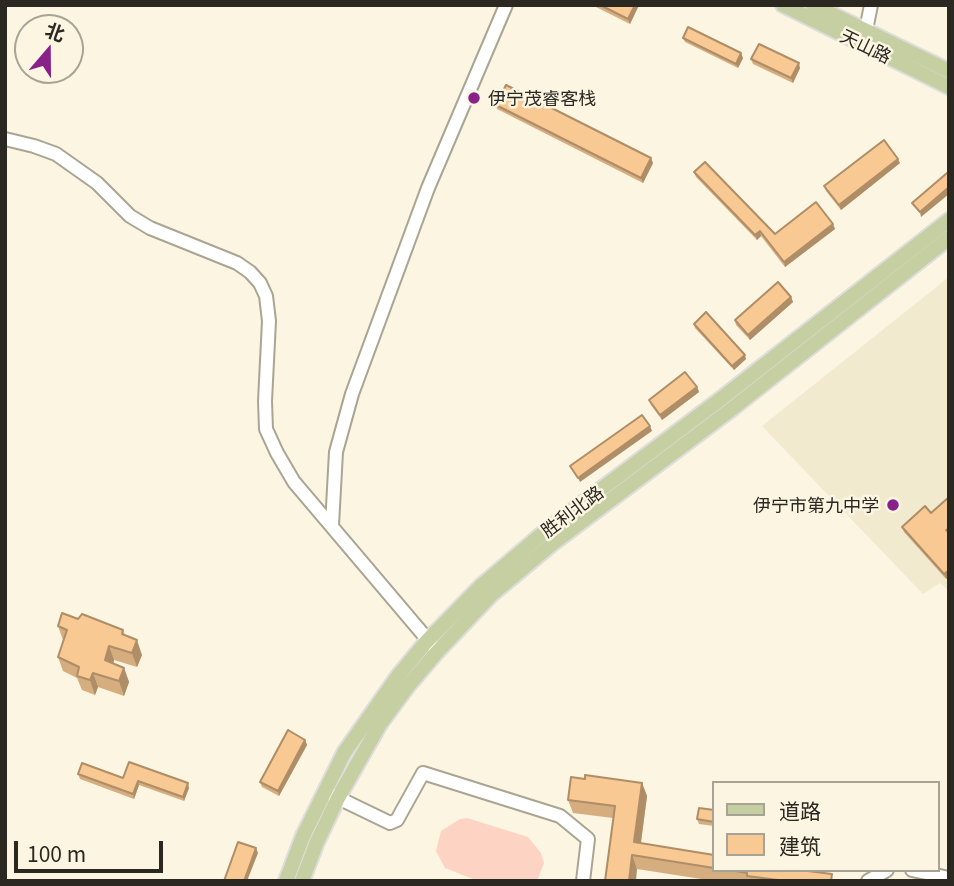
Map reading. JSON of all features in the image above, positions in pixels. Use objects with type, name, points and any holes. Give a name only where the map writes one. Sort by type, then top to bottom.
[{"type":"main road","name":"天山路","points":[[783,5],[949,71]]},
{"type":"main road","name":"天山路","points":[[813,5],[949,86]]},
{"type":"main road","name":"胜利北路","points":[[302,881],[338,798],[380,724],[408,686],[432,646],[482,585],[543,533],[722,398],[949,220]]},
{"type":"main road","name":"胜利北路","points":[[286,881],[323,792],[344,753],[398,676],[552,544],[733,408],[949,238]]},
{"type":"street","points":[[332,526],[336,452],[352,394],[428,188],[506,5]]},
{"type":"street","points":[[863,36],[871,5]]},
{"type":"street","points":[[5,139],[56,154],[97,183],[130,216],[150,228],[237,263],[260,282],[266,296],[269,321],[265,401],[267,429],[276,453],[294,482],[432,646]]},
{"type":"street","points":[[323,792],[390,822],[397,820],[423,773],[560,816],[588,839],[583,881]]},
{"type":"street","points":[[867,881],[883,872]]},
{"type":"street","points":[[921,872],[949,878]]},
{"type":"shaded area","name":"伊宁市第九中学","points":[[949,277],[949,591],[940,583],[923,594],[762,426]]},
{"type":"shaded area","points":[[467,818],[528,837],[541,853],[544,863],[537,881],[478,881],[445,868],[436,851],[441,831],[460,819]]},
{"type":"building","points":[[600,5],[635,5],[628,19]]},
{"type":"building","points":[[688,27],[741,53],[736,64],[683,38]]},
{"type":"building","points":[[759,44],[799,63],[791,78],[751,59]]},
{"type":"building","points":[[506,85],[651,158],[641,178],[496,105]]},
{"type":"building","points":[[884,140],[898,159],[839,205],[824,186]]},
{"type":"building","points":[[705,162],[775,234],[816,202],[833,224],[784,262],[760,231],[755,235],[694,172]]},
{"type":"building","points":[[947,173],[949,187],[920,212],[912,203]]},
{"type":"building","points":[[778,282],[791,297],[748,335],[735,320]]},
{"type":"building","points":[[706,312],[745,355],[732,366],[694,324]]},
{"type":"building","points":[[685,372],[697,387],[660,415],[649,400]]},
{"type":"building","points":[[642,415],[650,426],[578,478],[570,466]]},
{"type":"building","points":[[949,497],[949,528],[946,530],[949,533],[949,570],[944,574],[902,527],[925,506],[931,513]]},
{"type":"building","points":[[62,613],[78,619],[82,614],[123,630],[122,634],[137,640],[132,653],[109,646],[105,660],[124,668],[119,681],[93,673],[90,680],[77,676],[79,667],[58,657],[67,630],[58,626]]},
{"type":"building","points":[[288,730],[305,740],[278,791],[260,782]]},
{"type":"building","points":[[129,762],[188,783],[183,797],[138,781],[133,794],[78,774],[82,763],[123,778]]},
{"type":"building","points":[[585,775],[642,783],[634,842],[712,855],[712,868],[632,855],[629,881],[605,881],[615,806],[568,800],[571,777],[585,779]]},
{"type":"building","points":[[699,808],[712,810],[712,822],[697,819]]},
{"type":"building","points":[[238,842],[256,848],[244,881],[224,881]]},
{"type":"building","points":[[741,872],[832,874],[831,881],[786,881],[747,876],[747,873]]},
{"type":"place","name":"伊宁茂睿客栈","points":[[474,98]]},
{"type":"place","name":"伊宁市第九中学","points":[[893,505]]}]
